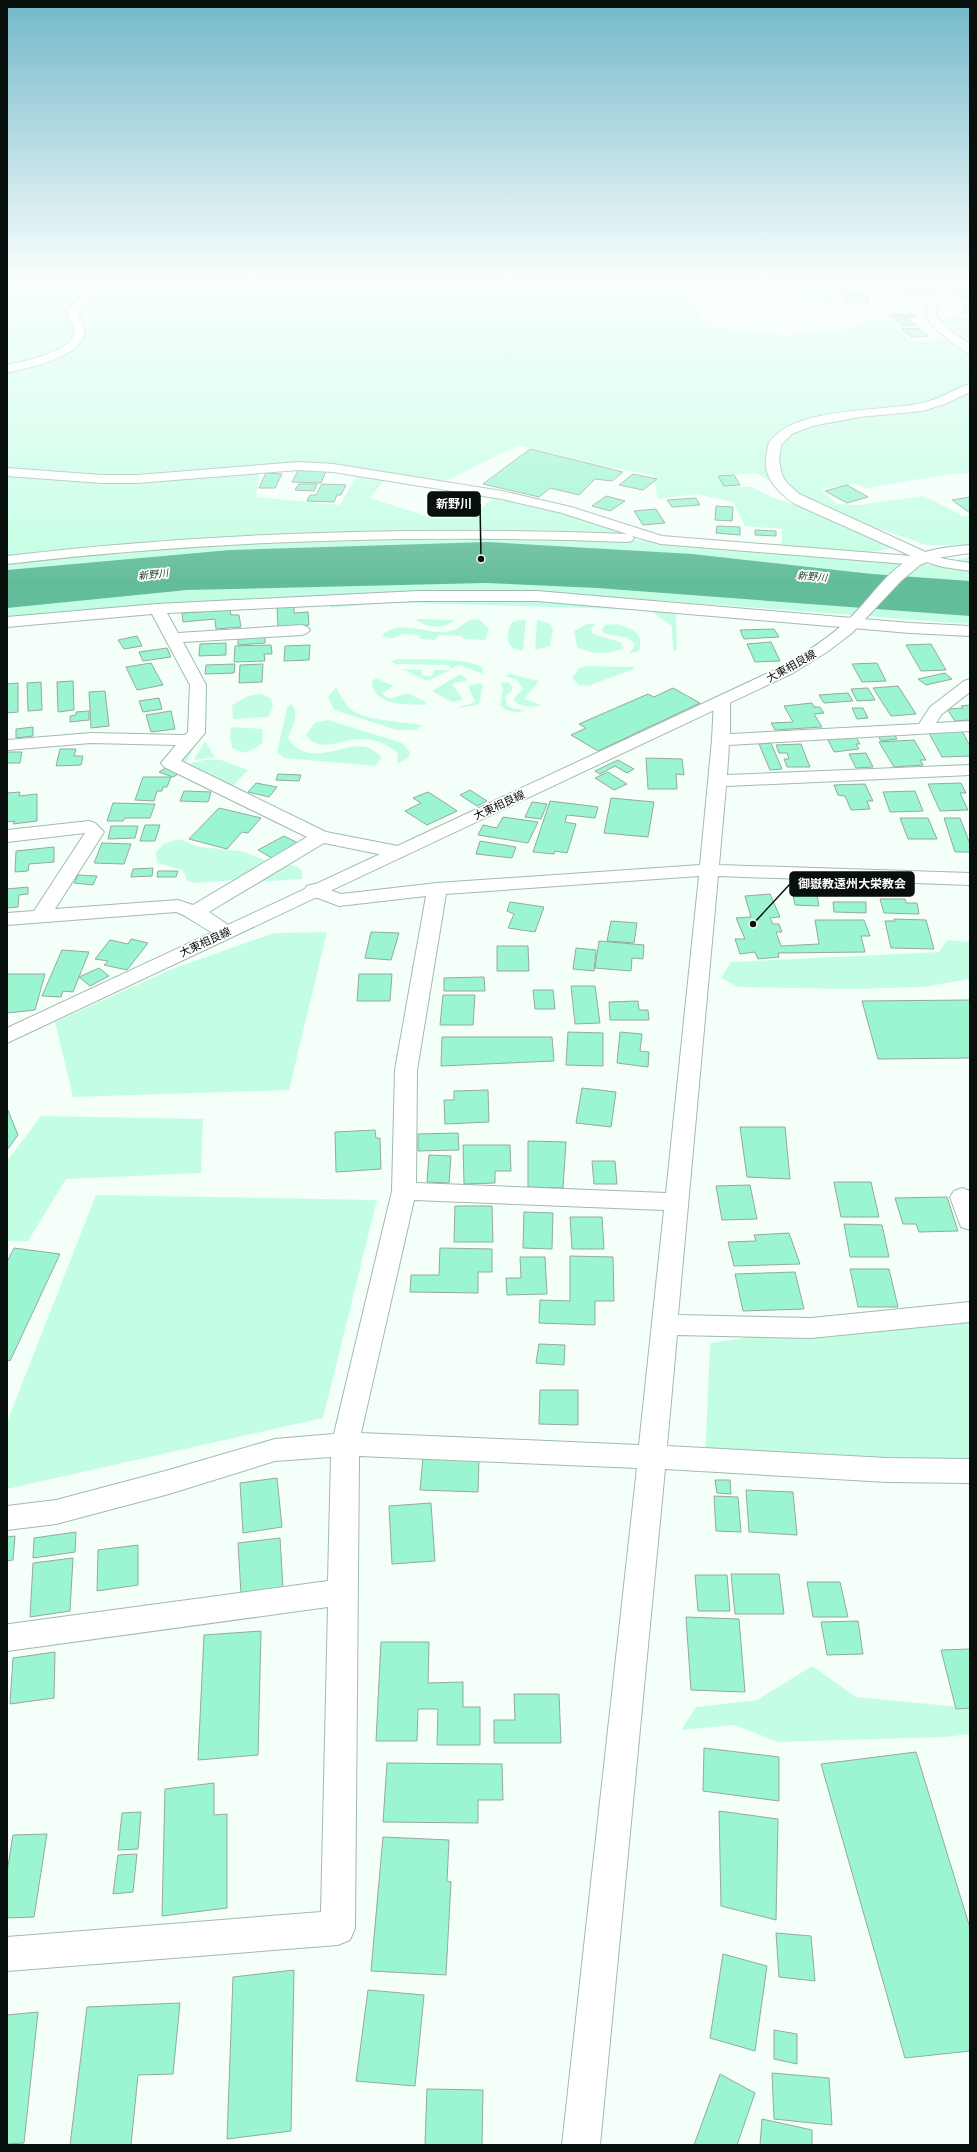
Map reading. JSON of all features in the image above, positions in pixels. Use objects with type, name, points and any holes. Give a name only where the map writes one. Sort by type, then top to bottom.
[{"type":"street","points":[[918,561],[800,501],[782,488],[773,468],[771,455],[776,440],[785,433],[815,421],[848,414],[921,408],[970,388]]},
{"type":"street","points":[[7,472],[102,479],[137,479],[299,466],[333,468],[502,495],[566,510],[661,540]]},
{"type":"street","points":[[7,560],[164,546],[301,538],[474,533],[661,540],[943,563],[970,567]]},
{"type":"street","name":"大東相良線","points":[[7,1036],[314,890],[793,667],[821,649],[855,621],[880,593],[918,561],[947,552],[970,550]]},
{"type":"street","points":[[7,622],[157,609],[418,596],[537,596],[970,631]]},
{"type":"street","points":[[157,609],[198,685],[196,733],[170,763],[321,838],[398,852]]},
{"type":"street","points":[[172,638],[302,630]]},
{"type":"street","points":[[925,727],[936,711],[970,684]]},
{"type":"street","points":[[581,2145],[677,1202],[721,740],[722,701]]},
{"type":"street","points":[[721,740],[925,727],[970,726]]},
{"type":"street","points":[[7,744],[92,738],[189,740]]},
{"type":"street","points":[[716,781],[970,770]]},
{"type":"street","points":[[7,836],[90,827],[95,832],[41,916]]},
{"type":"street","points":[[195,912],[321,838]]},
{"type":"street","points":[[314,890],[339,900],[437,889],[709,870],[970,879]]},
{"type":"street","points":[[7,1954],[338,1928],[345,1444],[404,1191],[406,1070],[437,889]]},
{"type":"street","points":[[7,918],[178,906],[195,912],[226,932]]},
{"type":"street","points":[[404,1191],[677,1202]]},
{"type":"street","points":[[962,1197],[970,1221]]},
{"type":"street","points":[[664,1325],[811,1328],[970,1312]]},
{"type":"street","points":[[7,1518],[56,1512],[169,1482],[275,1450],[345,1444],[652,1457],[887,1470],[970,1471]]},
{"type":"street","points":[[9,1638],[343,1592]]},
{"type":"shaded area","points":[[7,380],[970,380],[970,473],[949,474],[867,488],[855,484],[820,489],[837,504],[858,505],[924,496],[963,516],[970,516],[970,545],[926,545],[836,514],[785,490],[756,473],[717,475],[724,486],[752,487],[772,497],[810,510],[891,547],[871,552],[856,552],[782,545],[782,529],[745,526],[733,502],[696,494],[658,499],[653,475],[599,465],[519,445],[444,482],[387,477],[370,498],[432,518],[472,518],[493,497],[557,510],[632,536],[549,537],[655,541],[932,565],[970,557],[970,624],[571,594],[515,592],[7,622]],"holes":[[[299,466],[358,473],[340,505],[256,497],[259,474],[262,469]]]},
{"type":"shaded area","points":[[536,599],[654,606],[676,614],[677,650],[673,651],[672,626],[651,611],[416,603],[383,603],[331,608],[330,602]]},
{"type":"shaded area","points":[[415,619],[455,620],[446,625],[435,627],[419,622]]},
{"type":"shaded area","points":[[471,619],[480,620],[489,629],[485,640],[464,639],[461,636],[439,635],[435,640],[419,639],[421,635],[402,634],[393,638],[384,637],[382,635],[389,630],[398,628],[415,628],[442,632],[451,631],[457,629]]},
{"type":"shaded area","points":[[526,620],[523,650],[517,650],[510,645],[508,641],[508,632],[512,622]]},
{"type":"shaded area","points":[[537,620],[550,623],[553,630],[550,646],[535,650]]},
{"type":"shaded area","points":[[587,624],[595,624],[591,629],[593,634],[620,642],[624,648],[606,653],[594,653],[577,647],[574,631]]},
{"type":"shaded area","points":[[616,624],[631,629],[638,635],[640,639],[639,651],[630,653],[635,644],[628,638],[603,633],[602,629],[605,625]]},
{"type":"shaded area","points":[[397,659],[466,662],[476,664],[483,668],[483,674],[459,665],[450,669],[449,665],[395,664],[391,661]]},
{"type":"shaded area","points":[[588,666],[634,667],[634,669],[588,686],[579,685],[572,678],[579,668]]},
{"type":"shaded area","points":[[402,669],[422,670],[423,676],[432,676],[434,670],[450,670],[427,681]]},
{"type":"shaded area","points":[[460,674],[468,680],[452,684],[463,700],[452,702],[432,691]]},
{"type":"shaded area","points":[[510,674],[539,681],[524,699],[541,705],[526,706],[515,702],[513,699],[523,689],[517,680],[505,676]]},
{"type":"shaded area","points":[[198,676],[207,685],[206,724],[185,765],[204,760],[221,760],[248,770],[233,786],[173,760],[196,733]]},
{"type":"shaded area","points":[[376,678],[393,686],[382,694],[390,699],[407,693],[426,702],[426,705],[401,704],[385,700],[378,696],[374,689],[372,681]]},
{"type":"shaded area","points":[[503,682],[509,683],[513,687],[511,692],[505,696],[507,705],[514,709],[525,710],[512,712],[500,705],[503,689],[501,684]]},
{"type":"shaded area","points":[[480,683],[483,685],[478,705],[456,708],[475,702],[468,686]]},
{"type":"shaded area","points":[[336,687],[349,708],[361,715],[378,719],[423,725],[416,730],[397,730],[334,710],[328,697]]},
{"type":"shaded area","points":[[260,694],[271,698],[273,707],[268,717],[233,719],[232,705],[248,696]]},
{"type":"shaded area","points":[[291,704],[295,709],[295,721],[288,738],[296,747],[305,752],[315,753],[357,746],[366,747],[382,757],[375,766],[285,758],[277,752],[287,708]]},
{"type":"shaded area","points":[[328,720],[402,743],[410,752],[408,758],[397,764],[398,753],[376,741],[354,739],[325,745],[312,741],[306,735],[314,723]]},
{"type":"shaded area","points":[[231,727],[262,729],[263,742],[256,748],[245,753],[232,748],[230,736]]},
{"type":"shaded area","points":[[205,741],[215,757],[194,760]]},
{"type":"shaded area","points":[[179,839],[199,847],[241,851],[267,861],[247,879],[197,883],[187,881],[183,870],[157,863],[156,853],[163,844]]},
{"type":"shaded area","points":[[279,863],[296,866],[302,870],[302,879],[254,882]]},
{"type":"shaded area","points":[[327,932],[289,1090],[73,1097],[55,1022],[172,969],[274,933]]},
{"type":"shaded area","points":[[947,940],[970,942],[970,979],[924,987],[852,989],[738,987],[721,978],[731,962],[939,952]]},
{"type":"shaded area","points":[[41,1116],[203,1119],[201,1173],[66,1179],[28,1241],[7,1241],[7,1161]]},
{"type":"shaded area","points":[[96,1195],[377,1200],[323,1418],[7,1489],[7,1422]]},
{"type":"shaded area","points":[[970,1312],[970,1467],[705,1460],[710,1343],[822,1327]]},
{"type":"shaded area","points":[[812,1666],[856,1697],[970,1708],[970,1734],[945,1737],[778,1742],[735,1725],[681,1730],[696,1707],[757,1700]]},
{"type":"water","points":[[488,542],[692,554],[872,574],[970,581],[970,616],[597,588],[485,583],[187,590],[7,608],[7,570],[230,550]]},
{"type":"building","points":[[530,449],[623,472],[612,481],[595,479],[579,495],[550,488],[539,497],[483,484]]},
{"type":"building","points":[[299,469],[326,471],[321,483],[292,482]]},
{"type":"building","points":[[266,473],[282,474],[275,488],[259,488]]},
{"type":"building","points":[[633,474],[657,479],[643,490],[619,485]]},
{"type":"building","points":[[734,475],[740,485],[724,486],[718,476]]},
{"type":"building","points":[[299,484],[317,484],[314,491],[295,490]]},
{"type":"building","points":[[322,484],[346,485],[341,495],[337,495],[334,502],[307,501],[310,495],[316,495]]},
{"type":"building","points":[[847,485],[868,497],[847,503],[825,491]]},
{"type":"building","points":[[606,496],[625,501],[610,511],[592,506]]},
{"type":"building","points":[[970,497],[970,513],[952,500]]},
{"type":"building","points":[[696,498],[700,505],[672,507],[667,500]]},
{"type":"building","points":[[716,506],[733,507],[732,521],[715,520]]},
{"type":"building","points":[[656,509],[665,523],[643,525],[634,511]]},
{"type":"building","points":[[717,526],[740,527],[740,535],[716,533]]},
{"type":"building","points":[[755,530],[776,531],[776,536],[755,535]]},
{"type":"building","points":[[294,606],[294,613],[308,612],[309,625],[278,627],[277,607]]},
{"type":"building","points":[[230,610],[231,615],[239,615],[241,627],[216,629],[215,619],[183,622],[182,613]]},
{"type":"building","points":[[774,629],[779,637],[744,639],[740,630]]},
{"type":"building","points":[[137,636],[142,646],[124,649],[118,640]]},
{"type":"building","points":[[265,636],[265,643],[238,645],[238,637]]},
{"type":"building","points":[[771,642],[780,661],[755,662],[747,644]]},
{"type":"building","points":[[226,643],[226,655],[199,656],[200,644]]},
{"type":"building","points":[[931,644],[946,670],[921,671],[906,645]]},
{"type":"building","points":[[271,645],[272,654],[264,654],[265,661],[234,662],[235,646]]},
{"type":"building","points":[[310,645],[309,660],[284,661],[285,646]]},
{"type":"building","points":[[167,648],[171,657],[143,661],[139,652]]},
{"type":"building","points":[[151,663],[163,685],[137,690],[126,667]]},
{"type":"building","points":[[877,663],[886,681],[862,682],[852,664]]},
{"type":"building","points":[[235,664],[234,673],[205,674],[206,665]]},
{"type":"building","points":[[263,664],[262,682],[239,683],[240,665]]},
{"type":"building","points":[[945,673],[952,679],[926,685],[918,679]]},
{"type":"building","points":[[73,681],[74,710],[58,712],[57,682]]},
{"type":"building","points":[[41,682],[42,710],[28,711],[27,683]]},
{"type":"building","points":[[18,683],[18,712],[7,713],[7,684]]},
{"type":"building","points":[[898,686],[916,714],[891,716],[873,688]]},
{"type":"building","points":[[673,688],[700,703],[598,751],[571,735],[586,728],[579,724],[648,694],[654,697]]},
{"type":"building","points":[[868,688],[875,700],[857,701],[851,689]]},
{"type":"building","points":[[105,691],[109,726],[91,728],[89,692]]},
{"type":"building","points":[[848,693],[853,701],[824,703],[819,695]]},
{"type":"building","points":[[159,698],[162,709],[143,712],[139,701]]},
{"type":"building","points":[[812,703],[814,707],[820,707],[824,713],[814,714],[822,727],[775,730],[771,723],[793,722],[784,706]]},
{"type":"building","points":[[970,705],[970,720],[955,721],[947,709],[963,708],[961,706]]},
{"type":"building","points":[[852,708],[863,708],[868,718],[857,719]]},
{"type":"building","points":[[89,711],[89,720],[70,722],[70,716],[76,715],[76,712]]},
{"type":"building","points":[[171,711],[175,729],[151,732],[146,715]]},
{"type":"building","points":[[33,727],[33,736],[16,738],[16,729]]},
{"type":"building","points":[[962,731],[970,746],[970,756],[942,757],[929,733]]},
{"type":"building","points":[[893,732],[897,739],[881,741],[877,734]]},
{"type":"building","points":[[856,737],[860,744],[856,744],[859,749],[834,752],[827,738]]},
{"type":"building","points":[[914,740],[926,760],[920,760],[923,765],[894,767],[879,742]]},
{"type":"building","points":[[771,743],[782,769],[770,770],[759,744]]},
{"type":"building","points":[[801,744],[810,767],[787,767],[784,759],[789,759],[787,753],[779,753],[776,745]]},
{"type":"building","points":[[60,749],[76,749],[74,756],[83,756],[81,765],[56,766]]},
{"type":"building","points":[[7,752],[22,752],[20,763],[7,763]]},
{"type":"building","points":[[866,753],[873,767],[856,768],[849,754]]},
{"type":"building","points":[[646,758],[682,759],[684,775],[676,774],[677,789],[648,789]]},
{"type":"building","points":[[618,760],[634,769],[627,773],[615,766],[600,774],[595,771]]},
{"type":"building","points":[[167,767],[180,773],[173,777],[159,772]]},
{"type":"building","points":[[608,772],[627,784],[614,790],[595,778]]},
{"type":"building","points":[[278,774],[301,775],[299,781],[276,780]]},
{"type":"building","points":[[143,777],[171,777],[167,787],[163,787],[162,791],[157,791],[154,801],[135,800]]},
{"type":"building","points":[[256,783],[277,787],[269,797],[248,792]]},
{"type":"building","points":[[961,783],[966,793],[960,793],[968,810],[940,811],[928,784]]},
{"type":"building","points":[[865,784],[873,801],[867,801],[870,809],[851,810],[845,796],[838,795],[834,785]]},
{"type":"building","points":[[470,790],[487,801],[477,806],[460,795]]},
{"type":"building","points":[[184,791],[211,792],[208,802],[180,801]]},
{"type":"building","points":[[915,791],[923,811],[890,812],[883,792]]},
{"type":"building","points":[[20,792],[19,796],[37,794],[37,821],[13,824],[15,821],[7,822],[7,793]]},
{"type":"building","points":[[428,792],[457,811],[427,825],[405,811],[421,803],[413,798]]},
{"type":"building","points":[[611,798],[654,802],[648,837],[604,833]]},
{"type":"building","points":[[550,801],[598,807],[595,818],[567,815],[565,822],[576,824],[567,853],[555,851],[554,854],[533,852]]},
{"type":"building","points":[[532,802],[547,804],[541,819],[525,817]]},
{"type":"building","points":[[113,803],[155,804],[150,818],[125,818],[123,821],[107,821]]},
{"type":"building","points":[[219,808],[261,818],[248,833],[242,832],[227,849],[189,839]]},
{"type":"building","points":[[503,817],[538,822],[528,843],[478,835],[483,825],[497,828]]},
{"type":"building","points":[[900,818],[928,818],[937,839],[908,839]]},
{"type":"building","points":[[944,818],[960,818],[970,844],[970,852],[955,852]]},
{"type":"building","points":[[145,825],[160,825],[155,841],[140,841]]},
{"type":"building","points":[[111,826],[138,826],[135,838],[108,839]]},
{"type":"building","points":[[284,836],[298,843],[272,858],[258,850]]},
{"type":"building","points":[[480,841],[516,847],[512,858],[476,854]]},
{"type":"building","points":[[102,843],[131,844],[124,864],[94,863]]},
{"type":"building","points":[[54,847],[54,862],[29,864],[28,871],[15,872],[16,851]]},
{"type":"building","points":[[153,868],[152,876],[131,877],[133,869]]},
{"type":"building","points":[[158,871],[178,871],[176,877],[157,877]]},
{"type":"building","points":[[78,875],[97,876],[93,885],[74,883]]},
{"type":"building","points":[[28,887],[28,894],[19,895],[18,907],[7,908],[7,889]]},
{"type":"building","points":[[792,890],[816,890],[819,906],[795,905]]},
{"type":"building","points":[[770,894],[780,917],[770,918],[773,924],[779,924],[782,932],[776,932],[781,946],[819,944],[815,920],[864,920],[870,936],[861,936],[865,952],[778,953],[779,957],[758,959],[755,952],[740,954],[735,939],[745,939],[736,918],[751,917],[745,896]]},
{"type":"building","points":[[880,899],[905,899],[906,903],[917,903],[919,914],[884,913]]},
{"type":"building","points":[[510,902],[544,907],[535,932],[508,928],[514,914],[507,911]]},
{"type":"building","points":[[833,902],[866,902],[866,913],[834,912]]},
{"type":"building","points":[[894,919],[926,920],[934,949],[891,948],[885,921],[895,921]]},
{"type":"building","points":[[611,921],[637,923],[634,943],[607,941]]},
{"type":"building","points":[[371,932],[399,933],[391,960],[365,958]]},
{"type":"building","points":[[131,939],[148,943],[127,970],[104,965],[108,961],[95,959],[110,940],[128,944]]},
{"type":"building","points":[[599,941],[644,945],[643,959],[632,958],[631,971],[595,968]]},
{"type":"building","points":[[497,946],[528,946],[529,971],[497,971]]},
{"type":"building","points":[[576,948],[596,950],[594,971],[573,969]]},
{"type":"building","points":[[62,950],[89,952],[73,992],[63,991],[61,997],[42,996]]},
{"type":"building","points":[[99,968],[109,976],[90,986],[79,977]]},
{"type":"building","points":[[7,974],[45,974],[35,1010],[7,1013]]},
{"type":"building","points":[[359,974],[392,974],[390,1001],[357,1001]]},
{"type":"building","points":[[484,977],[485,991],[444,991],[444,978]]},
{"type":"building","points":[[571,986],[595,986],[600,1023],[575,1024]]},
{"type":"building","points":[[533,990],[553,990],[555,1009],[535,1009]]},
{"type":"building","points":[[443,995],[475,995],[473,1025],[440,1025]]},
{"type":"building","points":[[970,1000],[970,1058],[878,1059],[862,1001]]},
{"type":"building","points":[[638,1001],[639,1010],[648,1010],[649,1020],[610,1020],[609,1002]]},
{"type":"building","points":[[568,1032],[603,1033],[603,1066],[566,1065]]},
{"type":"building","points":[[620,1032],[642,1034],[640,1051],[649,1052],[648,1067],[617,1063]]},
{"type":"building","points":[[442,1037],[552,1037],[554,1061],[441,1066]]},
{"type":"building","points":[[582,1088],[616,1092],[611,1127],[576,1123]]},
{"type":"building","points":[[488,1090],[489,1122],[445,1124],[444,1100],[454,1100],[454,1091]]},
{"type":"building","points":[[7,1108],[18,1135],[7,1150]]},
{"type":"building","points":[[740,1127],[785,1127],[790,1179],[747,1177]]},
{"type":"building","points":[[375,1130],[376,1138],[380,1138],[381,1169],[336,1172],[335,1132]]},
{"type":"building","points":[[458,1133],[459,1150],[418,1151],[418,1134]]},
{"type":"building","points":[[528,1141],[566,1142],[563,1188],[528,1187]]},
{"type":"building","points":[[463,1145],[510,1145],[511,1171],[495,1171],[495,1183],[464,1184]]},
{"type":"building","points":[[429,1155],[451,1156],[449,1183],[427,1182]]},
{"type":"building","points":[[592,1161],[615,1161],[617,1184],[594,1184]]},
{"type":"building","points":[[834,1182],[871,1182],[879,1217],[841,1217]]},
{"type":"building","points":[[750,1185],[757,1219],[722,1220],[716,1186]]},
{"type":"building","points":[[947,1197],[958,1231],[919,1232],[916,1224],[903,1224],[895,1198]]},
{"type":"building","points":[[455,1206],[492,1206],[493,1242],[454,1242]]},
{"type":"building","points":[[524,1212],[553,1213],[552,1249],[523,1248]]},
{"type":"building","points":[[570,1217],[602,1217],[604,1249],[572,1249]]},
{"type":"building","points":[[844,1224],[882,1225],[889,1257],[850,1257]]},
{"type":"building","points":[[789,1233],[800,1264],[734,1266],[728,1242],[756,1241],[754,1235]]},
{"type":"building","points":[[14,1248],[60,1254],[10,1361],[7,1360],[7,1262]]},
{"type":"building","points":[[440,1248],[492,1249],[492,1272],[478,1272],[478,1293],[410,1292],[411,1275],[439,1275]]},
{"type":"building","points":[[570,1256],[613,1257],[614,1301],[595,1301],[595,1325],[539,1323],[540,1300],[570,1301]]},
{"type":"building","points":[[520,1257],[545,1257],[547,1294],[507,1295],[506,1278],[521,1278]]},
{"type":"building","points":[[850,1269],[889,1269],[898,1307],[858,1307]]},
{"type":"building","points":[[795,1272],[804,1309],[743,1311],[735,1274]]},
{"type":"building","points":[[539,1344],[565,1345],[564,1365],[536,1363]]},
{"type":"building","points":[[540,1390],[578,1390],[578,1425],[539,1424]]},
{"type":"building","points":[[423,1458],[479,1459],[478,1492],[420,1490]]},
{"type":"building","points":[[277,1478],[282,1527],[243,1533],[240,1483]]},
{"type":"building","points":[[715,1480],[730,1480],[731,1494],[717,1493]]},
{"type":"building","points":[[746,1490],[793,1492],[797,1535],[749,1532]]},
{"type":"building","points":[[714,1496],[738,1497],[741,1532],[716,1531]]},
{"type":"building","points":[[431,1503],[435,1561],[392,1564],[389,1506]]},
{"type":"building","points":[[76,1532],[75,1552],[33,1558],[34,1538]]},
{"type":"building","points":[[15,1536],[13,1560],[7,1561],[7,1537]]},
{"type":"building","points":[[280,1538],[283,1588],[241,1594],[238,1543]]},
{"type":"building","points":[[138,1545],[138,1585],[97,1591],[98,1550]]},
{"type":"building","points":[[73,1558],[70,1611],[30,1617],[33,1563]]},
{"type":"building","points":[[731,1574],[779,1574],[784,1614],[735,1614]]},
{"type":"building","points":[[695,1575],[727,1575],[730,1611],[698,1611]]},
{"type":"building","points":[[807,1582],[840,1582],[848,1617],[813,1617]]},
{"type":"building","points":[[686,1617],[739,1619],[745,1692],[691,1690]]},
{"type":"building","points":[[858,1621],[863,1654],[827,1655],[821,1622]]},
{"type":"building","points":[[261,1631],[258,1755],[198,1760],[204,1635]]},
{"type":"building","points":[[381,1642],[429,1642],[428,1683],[463,1682],[463,1707],[480,1707],[480,1745],[437,1745],[438,1709],[418,1709],[417,1741],[376,1741]]},
{"type":"building","points":[[970,1649],[970,1708],[956,1709],[941,1650]]},
{"type":"building","points":[[55,1652],[54,1698],[10,1704],[13,1658]]},
{"type":"building","points":[[514,1694],[559,1694],[561,1743],[494,1743],[494,1720],[515,1720]]},
{"type":"building","points":[[704,1748],[779,1757],[779,1801],[703,1791]]},
{"type":"building","points":[[916,1752],[970,1928],[970,2051],[905,2058],[821,1764]]},
{"type":"building","points":[[387,1763],[502,1764],[503,1800],[478,1800],[478,1823],[383,1822]]},
{"type":"building","points":[[214,1783],[214,1815],[227,1814],[227,1908],[162,1916],[165,1789]]},
{"type":"building","points":[[719,1811],[778,1819],[776,1920],[721,1906]]},
{"type":"building","points":[[141,1812],[138,1849],[118,1850],[122,1813]]},
{"type":"building","points":[[47,1834],[34,1917],[7,1918],[7,1872],[13,1835]]},
{"type":"building","points":[[383,1837],[449,1840],[447,1881],[451,1882],[446,1975],[371,1971]]},
{"type":"building","points":[[137,1854],[133,1892],[113,1894],[118,1855]]},
{"type":"building","points":[[776,1933],[811,1936],[815,1981],[779,1977]]},
{"type":"building","points":[[723,1954],[767,1966],[755,2051],[710,2038]]},
{"type":"building","points":[[294,1970],[291,2131],[227,2139],[233,1977]]},
{"type":"building","points":[[368,1990],[424,1995],[415,2086],[356,2081]]},
{"type":"building","points":[[180,2003],[173,2074],[138,2075],[131,2145],[70,2145],[87,2007]]},
{"type":"building","points":[[38,2012],[24,2143],[7,2144],[7,2015]]},
{"type":"building","points":[[774,2030],[797,2034],[797,2064],[774,2059]]},
{"type":"building","points":[[772,2073],[829,2078],[832,2125],[774,2119]]},
{"type":"building","points":[[720,2074],[755,2093],[737,2145],[694,2145]]},
{"type":"building","points":[[427,2089],[483,2090],[482,2145],[425,2145]]},
{"type":"building","points":[[762,2119],[812,2130],[812,2145],[760,2145]]},
{"type":"place","name":"新野川","points":[[481,559]]},
{"type":"place","name":"御嶽教遠州大栄教会","points":[[753,924]]}]
